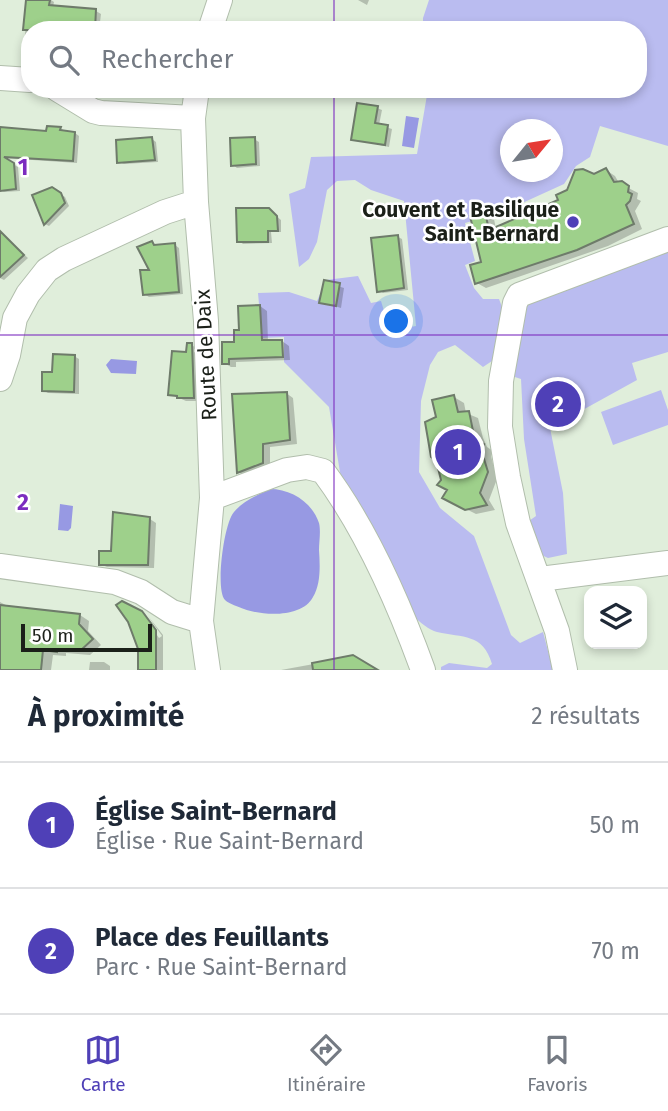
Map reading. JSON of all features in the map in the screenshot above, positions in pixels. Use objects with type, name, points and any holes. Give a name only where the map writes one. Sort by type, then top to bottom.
[{"type":"street","points":[[213,21],[220,0]]},
{"type":"street","points":[[0,78],[21,79]]},
{"type":"street","points":[[72,98],[101,113],[193,118]]},
{"type":"street","name":"Route de Daix","points":[[196,98],[193,118],[196,202],[206,321],[212,498],[201,621],[208,670]]},
{"type":"street","points":[[0,379],[8,355],[7,313],[55,263],[165,212],[196,202]]},
{"type":"street","points":[[565,670],[558,631],[518,523],[500,427],[500,381],[515,303],[519,295],[668,239]]},
{"type":"street","points":[[212,498],[287,470],[307,467],[323,471],[347,506],[373,553],[423,670]]},
{"type":"street","points":[[540,579],[668,563]]},
{"type":"street","points":[[0,566],[114,582],[141,592],[172,612],[201,621]]},
{"type":"shaded area","points":[[429,0],[668,0],[668,146],[600,126],[590,157],[576,166],[564,184],[498,214],[465,223],[475,261],[465,265],[474,288],[483,299],[499,299],[505,315],[495,359],[483,367],[455,345],[438,352],[430,365],[421,401],[419,472],[440,508],[474,536],[511,635],[520,643],[543,632],[553,670],[441,670],[441,667],[449,663],[487,668],[492,664],[488,654],[477,642],[434,631],[413,616],[341,478],[329,407],[284,362],[284,337],[262,338],[258,293],[289,292],[317,301],[326,280],[358,276],[371,303],[381,301],[390,331],[416,326],[404,201],[371,190],[355,180],[337,181],[327,190],[317,242],[309,259],[299,267],[289,194],[305,188],[311,157],[417,154],[426,98],[647,98],[647,21],[423,21],[423,18]]},
{"type":"shaded area","points":[[406,116],[419,118],[414,148],[402,146]]},
{"type":"shaded area","points":[[668,252],[668,352],[632,363],[637,380],[550,428],[563,493],[567,554],[548,558],[537,553],[526,523],[536,516],[524,439],[521,379],[506,374],[521,303]]},
{"type":"shaded area","points":[[111,359],[137,361],[136,374],[111,373],[106,365]]},
{"type":"shaded area","points":[[661,390],[668,410],[668,425],[613,445],[601,412]]},
{"type":"shaded area","points":[[270,489],[286,491],[300,498],[316,516],[320,526],[316,592],[308,604],[282,614],[252,611],[231,604],[222,594],[222,556],[230,518],[242,505]]},
{"type":"shaded area","points":[[60,504],[73,506],[71,528],[68,531],[58,530]]},
{"type":"building","points":[[26,0],[50,0],[49,5],[96,9],[95,21],[24,21]]},
{"type":"building","points":[[357,103],[378,106],[375,123],[388,125],[385,145],[351,140]]},
{"type":"building","points":[[47,126],[75,132],[73,161],[4,157],[14,163],[16,189],[0,191],[0,127],[46,131]]},
{"type":"building","points":[[152,137],[155,160],[117,163],[116,140]]},
{"type":"building","points":[[255,137],[256,164],[231,166],[230,138]]},
{"type":"building","name":"Couvent et Basilique Saint-Bernard","points":[[606,168],[614,182],[622,181],[629,186],[628,192],[632,194],[626,205],[634,224],[577,250],[475,284],[470,265],[481,262],[470,216],[485,212],[489,230],[558,200],[556,195],[567,190],[575,170],[583,169],[594,174]]},
{"type":"building","points":[[52,187],[61,193],[65,203],[44,225],[32,195]]},
{"type":"building","points":[[236,208],[269,208],[277,216],[278,231],[268,231],[268,242],[237,242]]},
{"type":"building","points":[[0,231],[24,255],[0,277]]},
{"type":"building","points":[[398,235],[404,288],[377,292],[371,238]]},
{"type":"building","points":[[152,241],[154,245],[175,243],[179,292],[143,295],[140,270],[149,270],[137,247]]},
{"type":"building","points":[[324,280],[340,283],[336,306],[319,303]]},
{"type":"building","points":[[260,305],[262,340],[282,340],[283,357],[229,359],[229,364],[222,364],[222,342],[234,342],[234,330],[239,330],[238,306]]},
{"type":"building","points":[[187,343],[192,343],[194,398],[177,398],[168,395],[172,351],[186,352]]},
{"type":"building","points":[[53,354],[75,355],[74,392],[42,391],[42,372],[52,372]]},
{"type":"building","points":[[287,392],[290,440],[263,444],[263,463],[237,473],[232,394]]},
{"type":"building","points":[[454,395],[458,412],[469,411],[477,440],[484,444],[481,449],[488,472],[480,493],[487,505],[465,510],[442,498],[447,490],[437,485],[441,480],[436,460],[431,457],[425,422],[436,417],[432,400]]},
{"type":"building","points":[[113,512],[150,517],[148,565],[99,565],[99,551],[111,551]]},
{"type":"building","points":[[122,601],[142,611],[156,630],[156,670],[138,670],[138,649],[128,622],[116,605]]},
{"type":"building","points":[[0,605],[80,614],[79,624],[93,639],[80,651],[43,650],[41,670],[0,670]]},
{"type":"building","points":[[353,655],[378,670],[313,670],[312,663]]},
{"type":"place","name":"Couvent et Basilique Saint-Bernard","points":[[573,222]]},
{"type":"place","name":"Place des Feuillants","points":[[558,404]]},
{"type":"place","name":"Église Saint-Bernard","points":[[458,452]]}]
